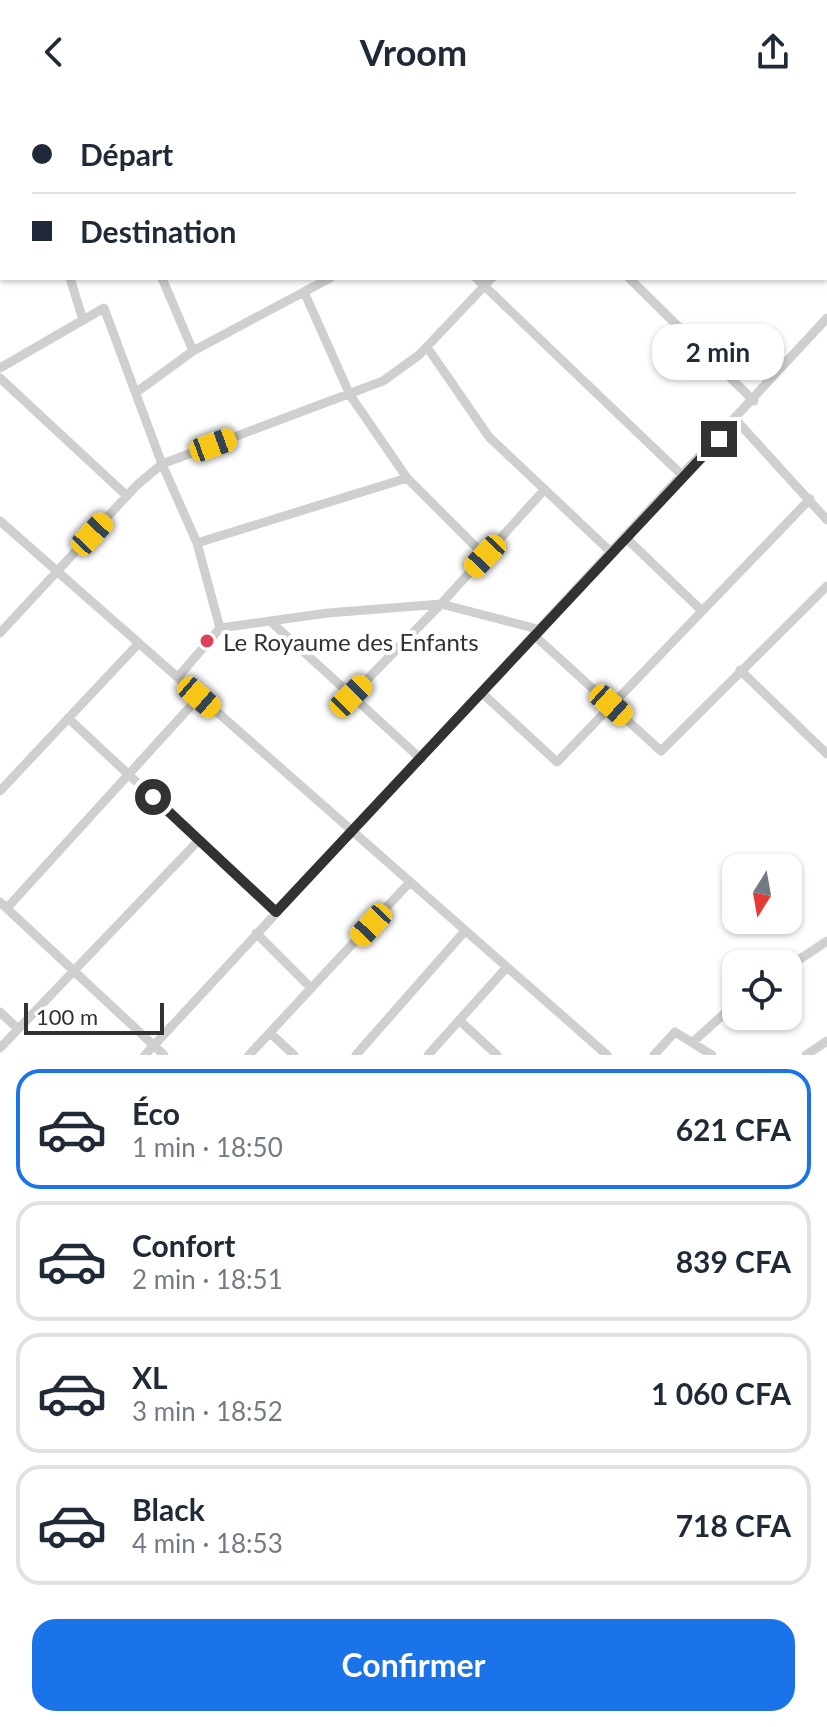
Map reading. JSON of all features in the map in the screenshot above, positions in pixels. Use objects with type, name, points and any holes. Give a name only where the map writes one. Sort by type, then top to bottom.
[{"type":"street","points":[[71,280],[83,320]]},
{"type":"street","points":[[163,280],[193,351]]},
{"type":"street","points":[[138,391],[193,351],[327,280]]},
{"type":"street","points":[[478,280],[683,476]]},
{"type":"street","points":[[0,633],[127,496],[162,464],[383,381],[427,347],[490,280]]},
{"type":"street","points":[[631,280],[754,401]]},
{"type":"street","points":[[305,294],[350,395],[407,478],[485,556]]},
{"type":"street","points":[[0,368],[104,308],[138,391],[162,464],[197,543],[220,628]]},
{"type":"street","points":[[145,1055],[754,401],[827,318]]},
{"type":"street","points":[[427,347],[477,422],[612,553]]},
{"type":"street","points":[[0,378],[127,496]]},
{"type":"street","points":[[736,420],[827,520]]},
{"type":"street","points":[[197,543],[407,478]]},
{"type":"street","points":[[351,696],[441,604],[545,489]]},
{"type":"street","points":[[482,693],[557,762],[810,499]]},
{"type":"street","points":[[0,521],[607,1055]]},
{"type":"street","points":[[626,538],[701,610]]},
{"type":"street","points":[[178,677],[220,628],[441,604],[538,633],[661,751],[827,586]]},
{"type":"street","points":[[270,621],[421,759]]},
{"type":"street","points":[[0,791],[139,643]]},
{"type":"street","points":[[740,670],[827,754]]},
{"type":"street","points":[[164,1055],[3,905],[129,776],[199,697]]},
{"type":"street","points":[[68,718],[276,912]]},
{"type":"street","points":[[0,1048],[199,840]]},
{"type":"street","points":[[249,1055],[410,882]]},
{"type":"street","points":[[356,1055],[465,931]]},
{"type":"street","points":[[256,933],[311,988]]},
{"type":"street","points":[[802,958],[827,941]]},
{"type":"street","points":[[428,1055],[507,967]]},
{"type":"street","points":[[0,1012],[18,1029]]},
{"type":"street","points":[[693,1042],[722,1016]]},
{"type":"street","points":[[459,1020],[497,1055]]},
{"type":"street","points":[[654,1055],[675,1032],[712,1055]]},
{"type":"street","points":[[270,1033],[294,1055]]},
{"type":"street","points":[[806,1055],[827,1041]]},
{"type":"place","name":"Le Royaume des Enfants","points":[[207,641]]},
{"type":"route","points":[[153,797],[276,912],[719,439]]}]
